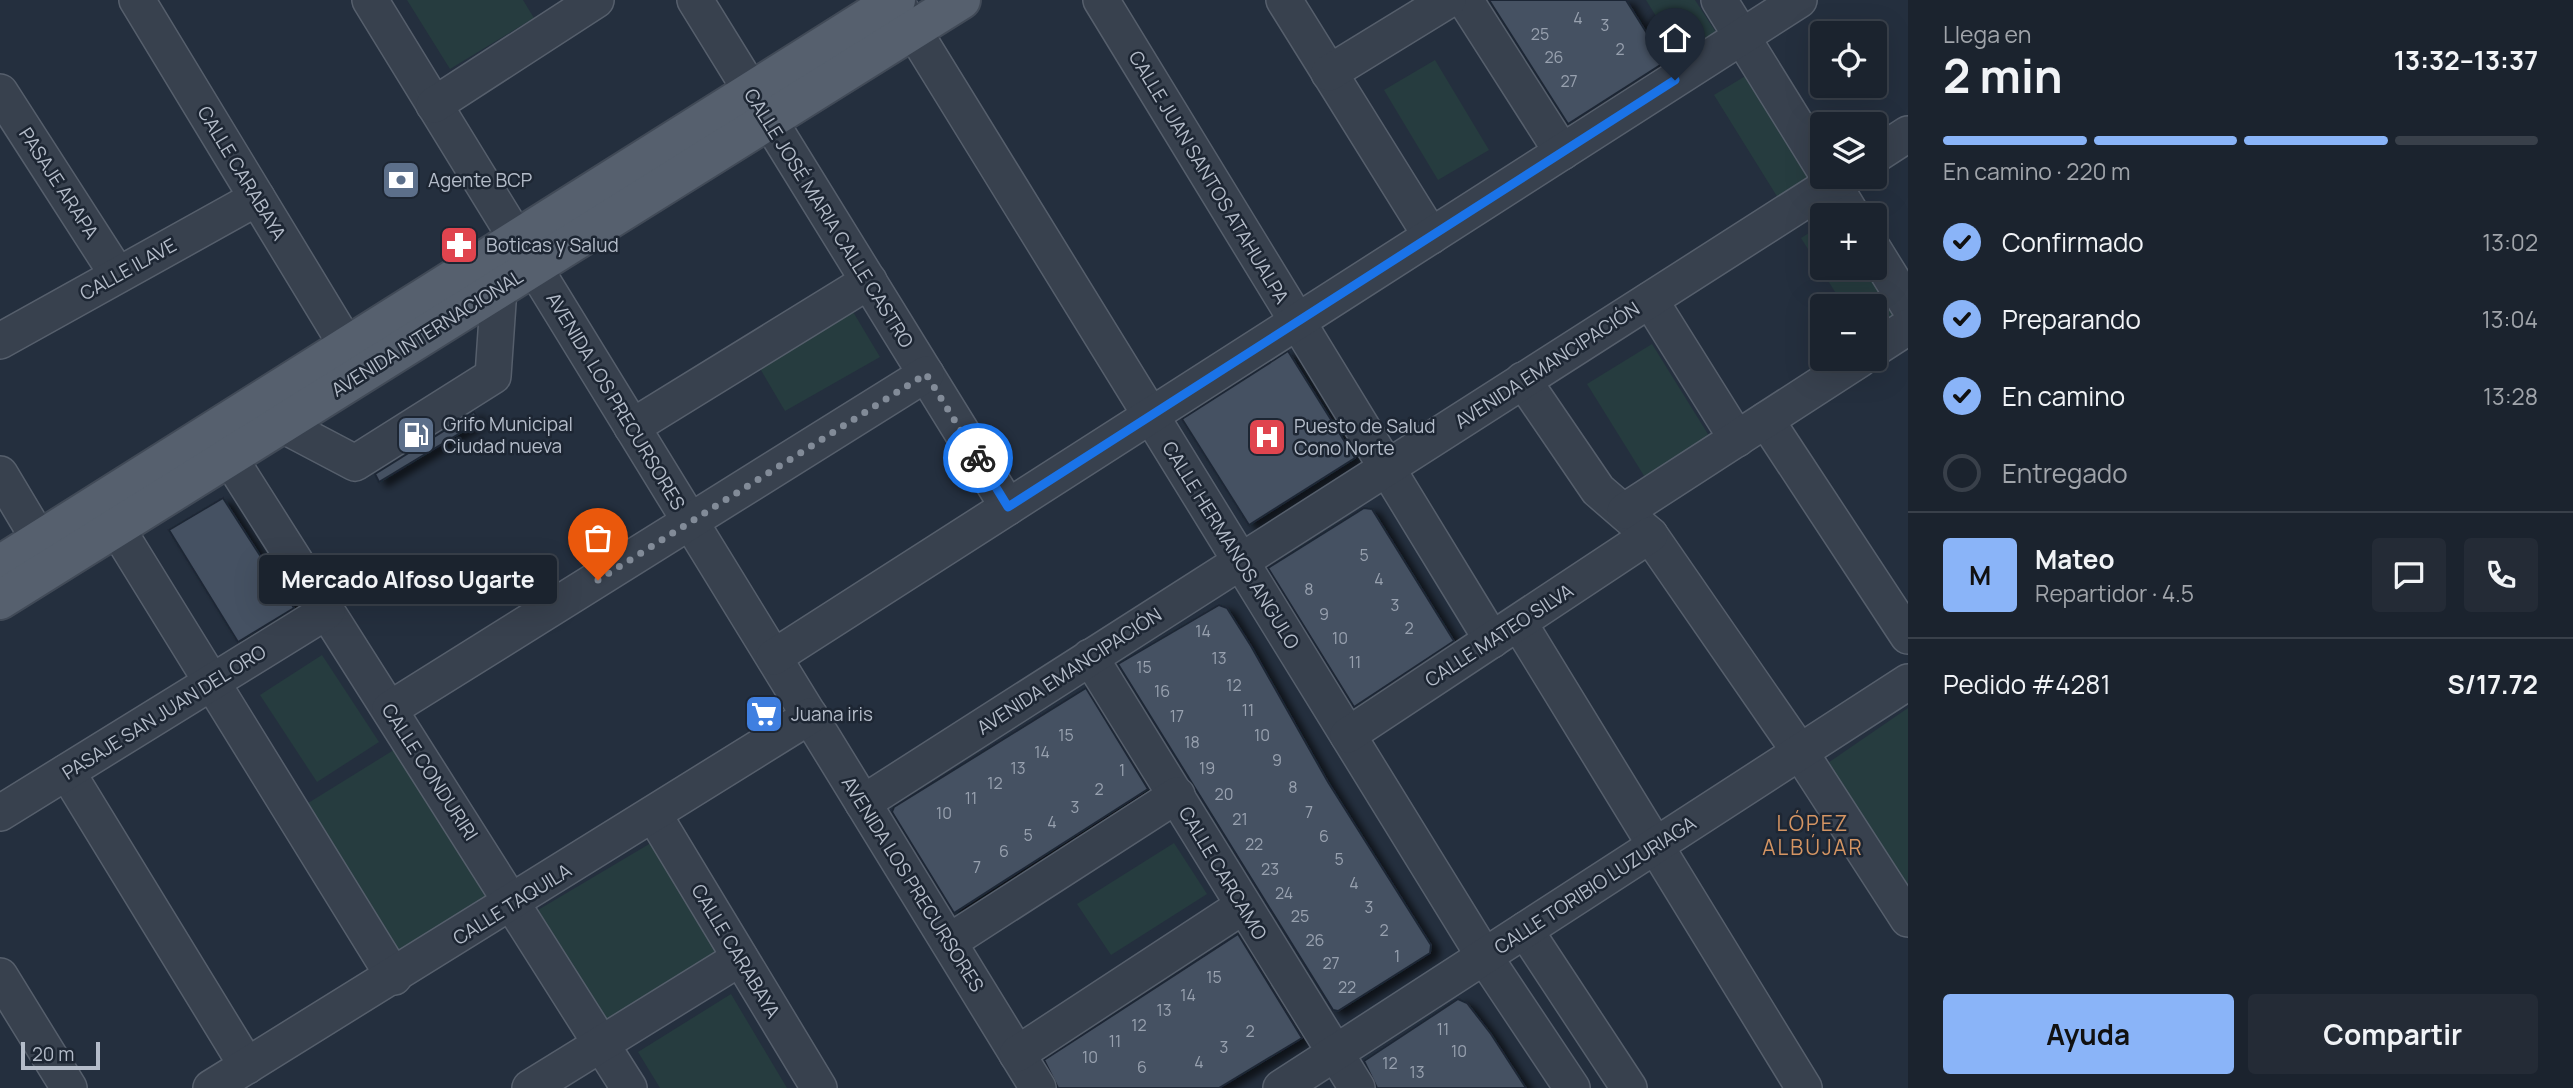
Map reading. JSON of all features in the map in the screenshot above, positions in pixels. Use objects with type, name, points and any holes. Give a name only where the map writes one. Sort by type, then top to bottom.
[{"type":"main road","name":"AVENIDA INTERNACIONAL","points":[[0,600],[47,553],[347,346],[525,253],[760,106],[900,8],[961,0]]},
{"type":"main road","name":"AVENIDA INTERNACIONAL","points":[[0,565],[47,553],[116,527],[499,288],[525,253]]},
{"type":"street","name":"CALLE CARABAYA","points":[[137,0],[347,346]]},
{"type":"street","points":[[434,105],[596,0]]},
{"type":"street","name":"CALLE JOSÉ MARIA CALLE CASTRO","points":[[695,0],[1008,507]]},
{"type":"street","name":"CALLE JUAN SANTOS ATAHUALPA","points":[[1101,0],[1387,468],[1655,846],[1804,1088]]},
{"type":"street","points":[[1284,0],[1431,236]]},
{"type":"street","points":[[1329,73],[1448,0]]},
{"type":"street","points":[[1465,0],[1562,152]]},
{"type":"street","points":[[1719,0],[1810,142]]},
{"type":"street","points":[[774,657],[1799,0]]},
{"type":"street","name":"AVENIDA LOS PRECURSORES","points":[[374,2],[434,105],[1038,1088]]},
{"type":"street","name":"CALLE HERMANOS ANGULO","points":[[900,8],[1485,957],[1572,1088]]},
{"type":"street","name":"PASAJE ARAPA","points":[[0,92],[117,274]]},
{"type":"street","points":[[1887,148],[1908,134]]},
{"type":"street","name":"AVENIDA EMANCIPACIÓN","points":[[863,803],[1650,300],[1811,189]]},
{"type":"street","name":"CALLE ILAVE","points":[[0,341],[257,198]]},
{"type":"street","points":[[1887,271],[1908,305]]},
{"type":"street","points":[[632,428],[869,281]]},
{"type":"street","points":[[281,424],[355,463],[493,376],[499,288]]},
{"type":"street","points":[[1650,300],[1737,439]]},
{"type":"street","points":[[1887,341],[1908,327]]},
{"type":"street","points":[[1625,512],[1842,371]]},
{"type":"street","points":[[390,709],[926,374]]},
{"type":"street","points":[[1523,380],[1598,490],[1650,535],[1800,752],[1908,919]]},
{"type":"street","points":[[1766,420],[1908,636]]},
{"type":"street","name":"CALLE CONDURIRI","points":[[229,457],[629,1088]]},
{"type":"street","points":[[0,474],[47,553]]},
{"type":"street","points":[[116,527],[210,684],[394,977]]},
{"type":"street","name":"CALLE MATEO SILVA","points":[[1348,735],[1650,535]]},
{"type":"street","name":"PASAJE SAN JUAN DEL ORO","points":[[0,813],[327,611]]},
{"type":"street","name":"CALLE CARCAMO","points":[[1090,657],[1357,1088]]},
{"type":"street","name":"CALLE TORIBIO LUZURIAGA","points":[[1281,1088],[1908,682]]},
{"type":"street","name":"CALLE TAQUILA","points":[[211,1088],[514,903],[810,716]]},
{"type":"street","points":[[67,772],[247,1066]]},
{"type":"street","points":[[948,942],[1177,795]]},
{"type":"street","name":"CALLE CARABAYA","points":[[654,815],[819,1088]]},
{"type":"street","points":[[1017,1054],[1243,906]]},
{"type":"street","points":[[1525,930],[1629,1088]]},
{"type":"street","points":[[530,1088],[740,958]]},
{"type":"street","points":[[0,976],[69,1088]]},
{"type":"green space","points":[[407,0],[523,0],[534,18],[450,69]]},
{"type":"green space","points":[[1646,0],[1695,0],[1721,40],[1685,63]]},
{"type":"green space","points":[[1435,60],[1489,150],[1438,180],[1384,90]]},
{"type":"green space","points":[[1747,75],[1810,179],[1778,198],[1714,95]]},
{"type":"green space","points":[[1810,232],[1810,252],[1801,238]]},
{"type":"green space","points":[[1828,280],[1873,280],[1882,294],[1836,294]]},
{"type":"green space","points":[[1887,303],[1898,320],[1887,327]]},
{"type":"green space","points":[[849,305],[880,357],[785,411],[755,360]]},
{"type":"green space","points":[[1652,344],[1711,439],[1646,479],[1587,384]]},
{"type":"green space","points":[[322,655],[379,742],[317,782],[260,695]]},
{"type":"green space","points":[[1908,708],[1908,896],[1825,765]]},
{"type":"green space","points":[[397,748],[495,902],[399,960],[305,805]]},
{"type":"green space","points":[[656,840],[727,956],[607,1028],[538,910]]},
{"type":"green space","points":[[1174,843],[1207,894],[1111,955],[1077,904]]},
{"type":"green space","points":[[731,994],[787,1088],[660,1088],[638,1052]]},
{"type":"building","points":[[1489,0],[1626,0],[1665,62],[1568,124]]},
{"type":"building","name":"Puesto de Salud Cono Norte","points":[[1288,351],[1355,458],[1249,525],[1182,419]]},
{"type":"building","points":[[474,412],[480,421],[379,482],[375,474]]},
{"type":"building","points":[[223,498],[294,608],[238,642],[169,530]]},
{"type":"building","points":[[1364,508],[1372,509],[1454,641],[1354,707],[1268,568]]},
{"type":"building","points":[[1219,605],[1227,608],[1251,646],[1328,782],[1431,945],[1430,953],[1338,1011],[1333,1010],[1118,664]]},
{"type":"building","points":[[1086,688],[1148,789],[954,913],[892,812],[894,807]]},
{"type":"building","points":[[1238,934],[1302,1038],[1219,1088],[1058,1088],[1044,1060]]},
{"type":"building","points":[[1458,999],[1467,1003],[1491,1034],[1526,1088],[1377,1088],[1364,1061]]},
{"type":"way so far","points":[[598,580],[926,374],[978,458]]},
{"type":"place","name":"Agente BCP","points":[[401,180]]},
{"type":"place","name":"Boticas y Salud","points":[[459,245]]},
{"type":"place","name":"Grifo Municipal Ciudad nueva","points":[[416,435]]},
{"type":"place","name":"Puesto de Salud Cono Norte","points":[[1267,437]]},
{"type":"place","name":"Mercado Alfoso Ugarte","points":[[598,580]]},
{"type":"place","name":"Juana iris","points":[[764,714]]},
{"type":"district","name":"LÓPEZ ALBÚJAR","points":[[1813,835]]},
{"type":"route","points":[[978,458],[1008,507],[1675,80]]}]
